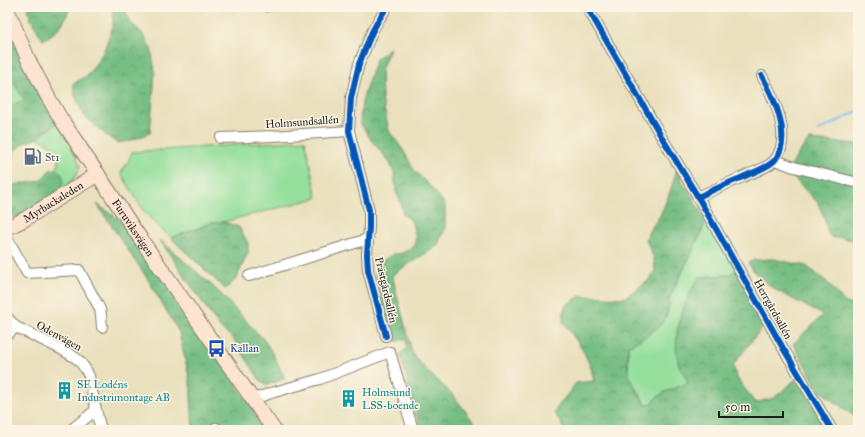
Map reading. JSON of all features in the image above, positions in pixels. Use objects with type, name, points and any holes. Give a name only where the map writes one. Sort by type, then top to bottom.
[{"type":"main road","name":"Furuviksvägen","points":[[8,10],[28,59],[64,124],[142,241],[274,430]]},
{"type":"main road","name":"Myrbackaleden","points":[[7,228],[25,219],[98,174]]},
{"type":"street","name":"Holmsundsallén","points":[[221,138],[349,131],[351,98],[360,64],[372,32],[387,7]]},
{"type":"street","name":"Herrgårdsallén","points":[[587,7],[698,197],[783,348],[832,430]]},
{"type":"street","points":[[698,197],[763,168],[775,160],[781,149],[783,138],[781,122],[770,91],[762,76]]},
{"type":"street","name":"Prästgårdsallén","points":[[349,131],[369,210],[370,227],[367,254],[368,270],[386,336]]},
{"type":"street","points":[[775,160],[794,167],[858,183]]},
{"type":"street","points":[[7,238],[27,273],[79,270],[100,310],[102,327]]},
{"type":"street","points":[[249,276],[368,239]]},
{"type":"street","name":"Odenvägen","points":[[7,317],[16,327],[61,349],[76,358],[81,363],[88,376],[101,430]]},
{"type":"street","points":[[7,334],[16,327]]},
{"type":"street","points":[[253,399],[320,379],[390,352],[413,430]]},
{"type":"street","points":[[71,430],[96,410]]},
{"type":"street","points":[[213,430],[216,428],[218,430]]},
{"type":"green space","points":[[28,7],[70,7],[66,18],[60,26],[43,40],[30,18]]},
{"type":"green space","points":[[111,7],[124,7],[130,22],[142,33],[151,49],[155,72],[150,133],[129,141],[117,143],[84,116],[75,95],[73,84],[88,75],[103,53],[113,26],[113,12]]},
{"type":"green space","points":[[270,7],[294,7],[268,15]]},
{"type":"green space","points":[[10,32],[57,123],[37,138],[24,143],[14,151],[7,170],[7,33]]},
{"type":"green space","points":[[390,48],[381,70],[382,99],[389,131],[403,150],[414,170],[445,204],[445,229],[437,246],[392,275],[396,292],[413,355],[428,372],[452,394],[480,430],[421,430],[400,354],[406,350],[406,339],[402,339],[397,342],[393,334],[376,274],[384,260],[393,254],[400,254],[414,247],[416,238],[411,220],[403,214],[401,203],[396,191],[394,172],[389,161],[372,141],[360,123],[362,102],[376,59]]},
{"type":"green space","points":[[7,71],[24,100],[7,108]]},
{"type":"green space","points":[[57,123],[69,141],[80,166],[73,180],[61,190],[62,174],[56,169],[59,164],[55,152],[48,143],[37,138]]},
{"type":"green space","points":[[305,140],[317,198],[223,222],[211,223],[171,238],[144,212],[121,173],[132,152]]},
{"type":"green space","points":[[809,140],[858,144],[858,238],[851,240],[841,237],[832,238],[828,234],[824,217],[818,203],[788,172],[800,151]]},
{"type":"green space","points":[[56,169],[63,176],[61,190],[19,217],[11,216],[7,210],[7,186],[40,181],[50,170]]},
{"type":"green space","points":[[677,169],[681,179],[706,220],[669,299],[668,310],[664,320],[653,331],[628,346],[628,364],[631,382],[646,405],[652,404],[658,397],[671,389],[688,382],[679,365],[676,343],[677,331],[688,297],[699,277],[728,275],[737,270],[765,324],[733,365],[737,378],[755,403],[774,398],[795,380],[804,389],[828,430],[563,430],[561,423],[554,412],[576,383],[594,381],[591,368],[584,352],[563,321],[565,306],[580,296],[624,298],[649,280],[655,271],[654,258],[646,240],[649,231],[660,216],[670,192]]},
{"type":"green space","points":[[97,204],[124,223],[250,404],[263,430],[193,430],[190,381],[179,332],[147,278]]},
{"type":"green space","points":[[706,220],[737,270],[729,275],[699,277],[693,287],[678,328],[680,366],[689,381],[686,384],[662,394],[652,404],[646,405],[629,376],[628,346],[653,331],[664,320],[668,310],[669,299]]},
{"type":"green space","points":[[223,222],[239,227],[248,243],[248,253],[236,279],[225,289],[171,238],[211,223]]},
{"type":"green space","points":[[159,239],[217,290],[265,341],[285,379],[267,385],[260,380],[232,337],[220,328]]},
{"type":"green space","points":[[773,259],[806,266],[827,282],[844,302],[858,308],[858,419],[820,391],[793,344],[823,315],[774,289],[757,275],[748,263],[754,260]]},
{"type":"waterway","points":[[818,131],[858,111]]},
{"type":"cycle path","points":[[386,336],[368,270],[367,254],[369,210],[349,131],[351,98],[359,64],[372,32],[387,7]]},
{"type":"cycle path","points":[[587,7],[698,197],[783,348],[832,430]]},
{"type":"cycle path","points":[[698,197],[760,170],[772,163],[780,151],[782,140],[780,118],[772,95],[762,76]]},
{"type":"place","name":"St1","points":[[32,157]]},
{"type":"place","name":"Källan","points":[[217,348]]},
{"type":"place","name":"SE Lodéns Industrimontage AB","points":[[64,390]]},
{"type":"place","name":"Holmsund LSS-boende","points":[[349,398]]}]
